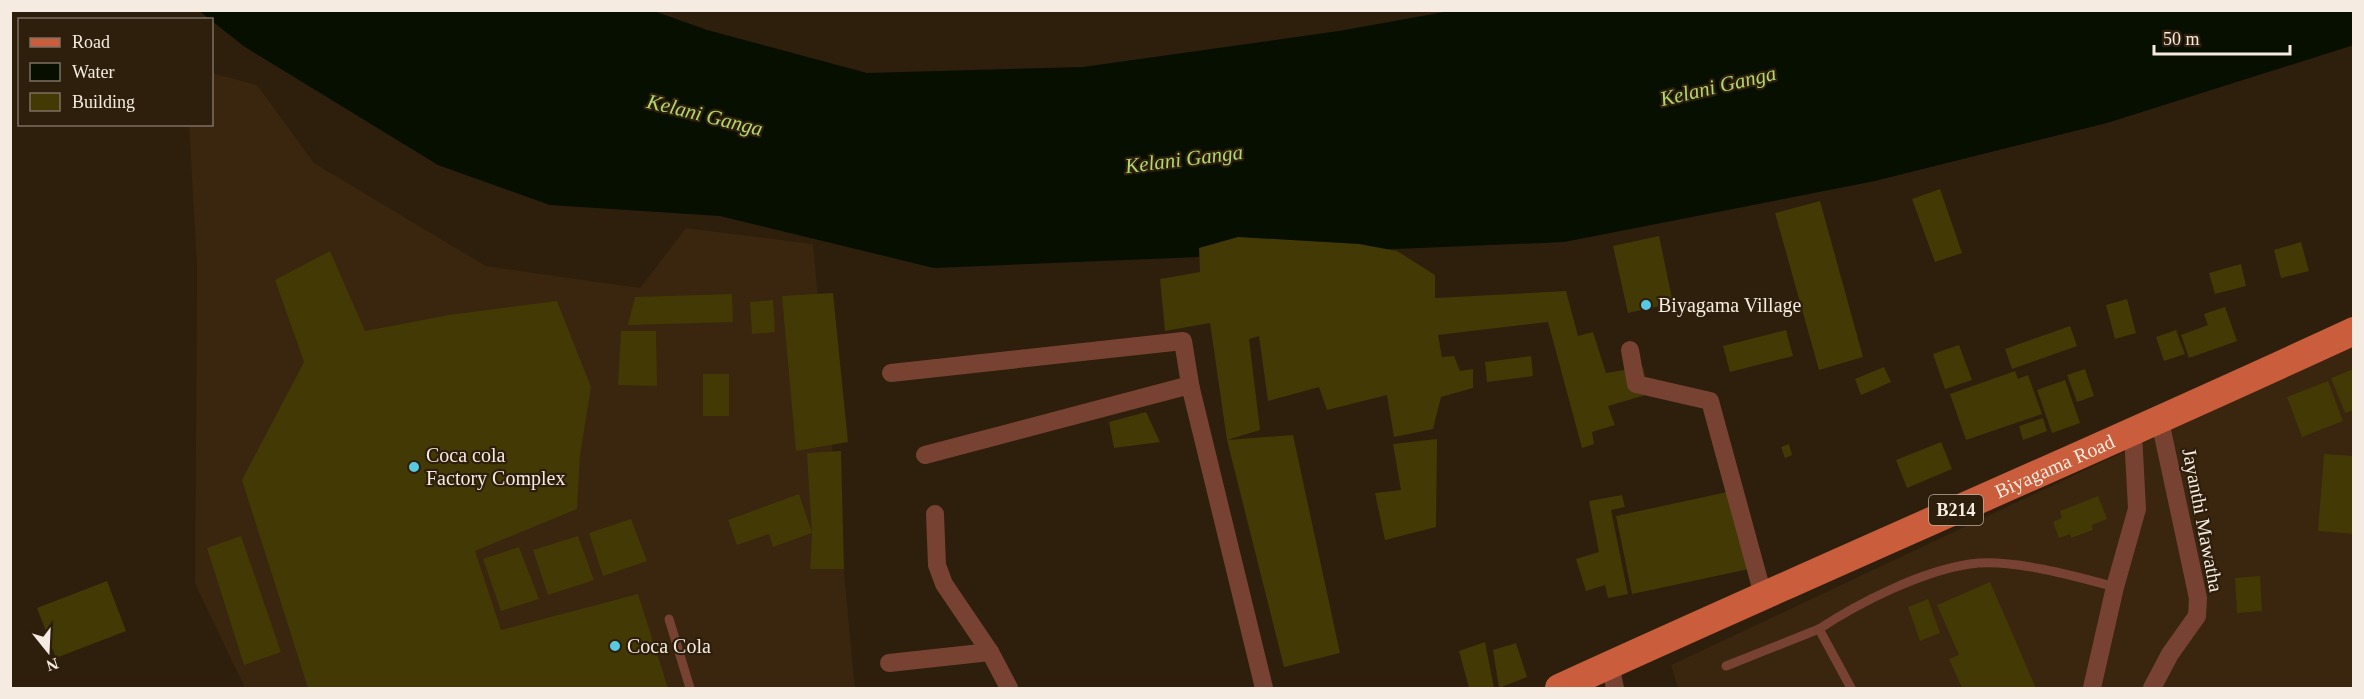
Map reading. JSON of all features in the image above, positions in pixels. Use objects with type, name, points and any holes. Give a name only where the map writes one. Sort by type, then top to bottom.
[{"type":"main road","name":"Biyagama Road","points":[[1559,688],[1613,677],[1763,595],[2160,421],[2354,331]]},
{"type":"street","points":[[891,373],[1183,341],[1191,390],[1264,688]]},
{"type":"street","points":[[1630,350],[1636,384],[1710,401],[1763,595]]},
{"type":"street","points":[[925,455],[1190,385],[1191,390]]},
{"type":"street","name":"Jayanthi Mawatha","points":[[2152,688],[2170,654],[2187,634],[2197,616],[2198,598],[2160,421]]},
{"type":"street","points":[[2092,688],[2115,587],[2137,509],[2133,433]]},
{"type":"street","points":[[936,514],[937,565],[944,584],[990,652],[1009,688]]},
{"type":"street","points":[[889,663],[990,652]]},
{"type":"lane","points":[[1726,666],[1819,629],[1842,614],[1927,574],[1972,563],[2049,570],[2115,587]]},
{"type":"lane","points":[[669,619],[690,688]]},
{"type":"lane","points":[[1819,629],[1851,688]]},
{"type":"shaded area","points":[[213,73],[257,85],[314,163],[486,266],[640,288],[686,228],[813,244],[855,688],[245,688],[195,584],[197,268],[189,126],[213,126]]},
{"type":"shaded area","points":[[2353,344],[2353,688],[1678,688],[1671,665]]},
{"type":"water","name":"Kelani Ganga","points":[[1455,10],[2353,10],[2354,45],[2107,123],[1875,181],[1564,242],[934,268],[720,216],[550,205],[438,165],[245,47],[213,22],[213,18],[208,18],[199,11],[654,11],[707,30],[867,73],[1083,67],[1339,31]]},
{"type":"building","points":[[1940,189],[1962,253],[1935,262],[1912,199]]},
{"type":"building","points":[[1820,201],[1863,357],[1819,370],[1775,213]]},
{"type":"building","points":[[1659,236],[1673,303],[1628,313],[1613,246]]},
{"type":"building","points":[[1238,237],[1359,244],[1397,251],[1435,275],[1435,298],[1566,291],[1578,336],[1593,332],[1606,373],[1643,367],[1649,394],[1608,406],[1615,425],[1592,432],[1594,444],[1582,448],[1548,322],[1438,335],[1442,357],[1454,356],[1460,371],[1473,369],[1473,388],[1441,397],[1433,429],[1394,437],[1387,395],[1327,410],[1319,387],[1268,401],[1259,336],[1249,339],[1260,430],[1227,440],[1210,323],[1165,331],[1160,279],[1200,272],[1199,248]]},
{"type":"building","points":[[2301,242],[2309,271],[2281,278],[2274,250]]},
{"type":"building","name":"Coca cola Factory Complex","points":[[330,251],[365,331],[449,315],[557,301],[591,387],[580,455],[577,509],[475,551],[501,630],[638,594],[668,688],[308,688],[242,480],[304,362],[275,280]]},
{"type":"building","points":[[2241,264],[2246,286],[2215,294],[2209,273]]},
{"type":"building","points":[[833,293],[848,442],[796,451],[782,296]]},
{"type":"building","points":[[732,294],[733,322],[628,325],[635,297]]},
{"type":"building","points":[[2127,299],[2136,333],[2115,339],[2106,305]]},
{"type":"building","points":[[773,300],[775,332],[752,334],[750,302]]},
{"type":"building","points":[[2225,307],[2237,341],[2189,358],[2181,335],[2208,325],[2204,314]]},
{"type":"building","points":[[2070,326],[2077,346],[2012,369],[2005,349]]},
{"type":"building","points":[[1786,330],[1793,356],[1730,372],[1723,346]]},
{"type":"building","points":[[2176,330],[2185,354],[2164,361],[2156,337]]},
{"type":"building","points":[[621,331],[656,331],[657,386],[618,385]]},
{"type":"building","points":[[1959,345],[1972,380],[1945,389],[1933,354]]},
{"type":"building","points":[[1531,356],[1533,376],[1487,382],[1485,362]]},
{"type":"building","points":[[1884,367],[1891,382],[1861,395],[1855,379]]},
{"type":"building","points":[[2085,369],[2094,396],[2077,402],[2067,375]]},
{"type":"building","points":[[2354,369],[2354,410],[2345,413],[2331,378]]},
{"type":"building","points":[[2015,371],[2018,379],[2028,375],[2042,414],[1966,440],[1950,394]]},
{"type":"building","points":[[703,374],[729,374],[729,416],[703,416]]},
{"type":"building","points":[[2065,380],[2080,423],[2052,433],[2037,390]]},
{"type":"building","points":[[2328,381],[2343,421],[2302,437],[2287,397]]},
{"type":"building","points":[[1146,412],[1160,442],[1114,448],[1109,422]]},
{"type":"building","points":[[2043,418],[2047,431],[2023,440],[2019,426]]},
{"type":"building","points":[[1293,435],[1340,653],[1284,667],[1227,440]]},
{"type":"building","points":[[1437,439],[1436,527],[1385,540],[1375,493],[1401,490],[1393,444]]},
{"type":"building","points":[[1941,442],[1952,469],[1907,488],[1896,460]]},
{"type":"building","points":[[1789,444],[1792,455],[1785,458],[1781,447]]},
{"type":"building","points":[[841,451],[844,569],[810,569],[812,536],[807,453]]},
{"type":"building","points":[[2324,454],[2354,456],[2354,534],[2318,531]]},
{"type":"building","points":[[1732,491],[1749,569],[1632,594],[1616,516]]},
{"type":"building","points":[[799,494],[812,533],[773,547],[769,534],[737,545],[728,520]]},
{"type":"building","points":[[1622,495],[1625,507],[1611,510],[1628,594],[1608,598],[1605,585],[1586,591],[1576,559],[1599,552],[1589,501]]},
{"type":"building","points":[[2098,496],[2107,519],[2092,525],[2093,530],[2071,538],[2070,534],[2059,538],[2053,522],[2062,518],[2060,511]]},
{"type":"building","points":[[631,519],[647,561],[603,576],[589,533]]},
{"type":"building","points":[[241,536],[281,652],[244,665],[207,548]]},
{"type":"building","points":[[578,536],[594,580],[548,595],[533,550]]},
{"type":"building","points":[[519,547],[539,599],[501,611],[483,559]]},
{"type":"building","points":[[2260,576],[2262,611],[2237,613],[2235,578]]},
{"type":"building","points":[[107,581],[126,631],[56,658],[37,608]]},
{"type":"building","points":[[1990,582],[2036,688],[1962,688],[1949,659],[1959,655],[1937,605]]},
{"type":"building","points":[[1928,599],[1940,633],[1920,641],[1908,607]]},
{"type":"building","points":[[1485,642],[1494,688],[1469,688],[1459,651]]},
{"type":"building","points":[[1516,643],[1527,677],[1499,688],[1493,650]]},
{"type":"place","name":"Biyagama Village","points":[[1646,305]]},
{"type":"place","name":"Coca cola Factory Complex","points":[[414,467]]},
{"type":"place","name":"Coca Cola","points":[[615,646]]}]
